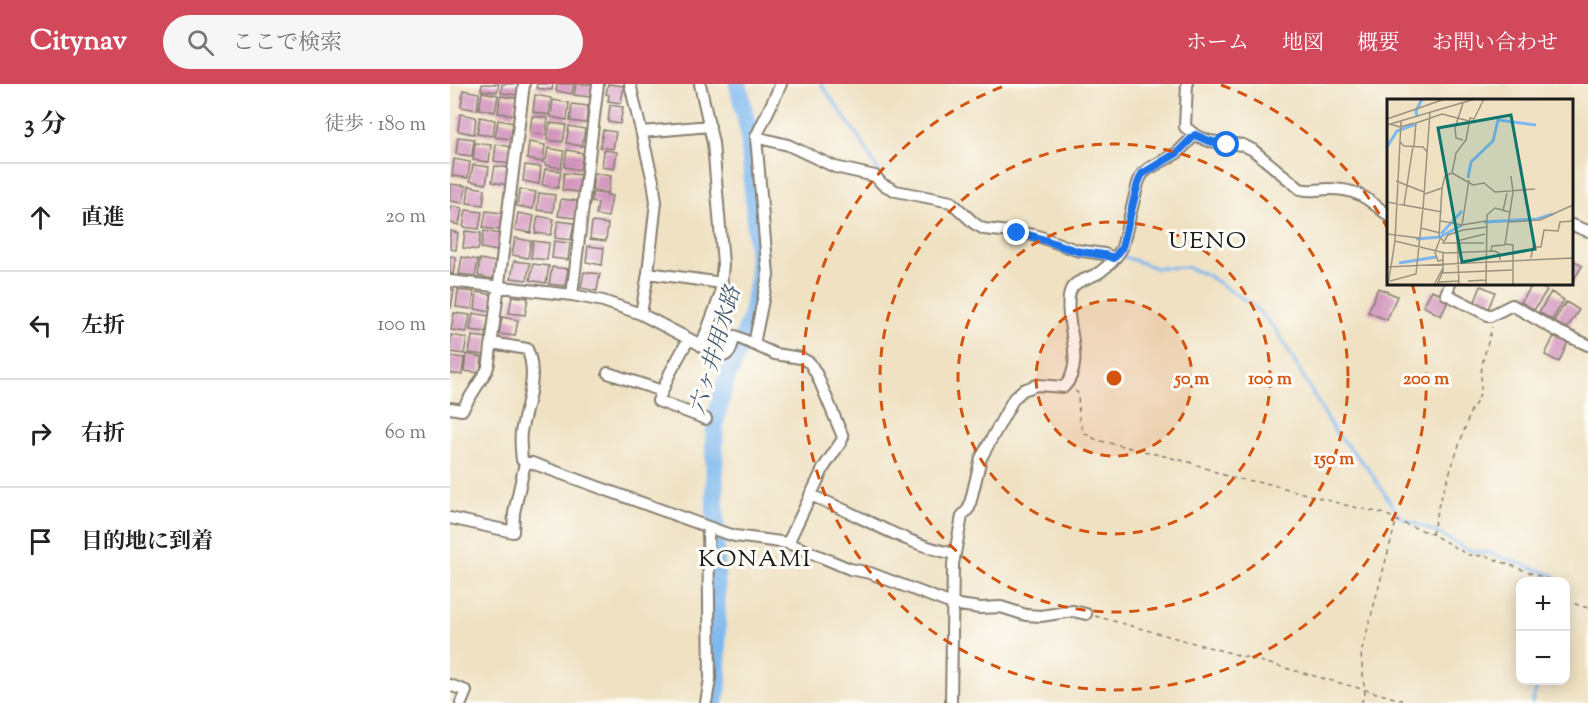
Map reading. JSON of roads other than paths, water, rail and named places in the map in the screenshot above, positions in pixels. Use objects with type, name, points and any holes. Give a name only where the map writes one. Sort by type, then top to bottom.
[{"type":"street","points":[[450,408],[462,410],[487,370],[500,287],[525,84]]},
{"type":"street","points":[[572,295],[598,84]]},
{"type":"street","points":[[630,84],[656,202],[641,314]]},
{"type":"street","points":[[699,84],[713,143],[722,245],[722,283],[717,309],[701,346]]},
{"type":"street","points":[[747,341],[768,275],[756,137],[781,84]]},
{"type":"street","points":[[1187,84],[1185,127],[1195,135],[1209,141],[1243,145],[1253,150],[1300,189],[1309,192],[1327,189],[1356,192],[1387,215]]},
{"type":"street","points":[[642,132],[710,126]]},
{"type":"street","points":[[951,703],[955,554],[962,516],[969,508],[981,458],[1014,398],[1029,387],[1037,385],[1064,387],[1070,381],[1074,357],[1070,290],[1075,284],[1099,272],[1122,248],[1142,174],[1177,153],[1195,135]]},
{"type":"street","points":[[756,137],[788,145],[835,167],[876,176],[882,184],[896,191],[951,202],[975,224],[984,229],[1035,236],[1076,250],[1116,256]]},
{"type":"street","points":[[1573,225],[1588,231]]},
{"type":"street","points":[[648,273],[722,283]]},
{"type":"street","points":[[450,281],[572,295],[603,301],[641,314],[720,355],[726,355],[730,351],[735,336],[775,354],[801,358],[810,363],[818,375],[843,437],[842,442],[824,467],[788,543]]},
{"type":"street","points":[[1450,285],[1446,294],[1485,315],[1496,315],[1507,306],[1517,306],[1557,331],[1588,345]]},
{"type":"street","points":[[688,340],[669,373],[658,401],[706,419]]},
{"type":"street","points":[[450,518],[513,532],[514,513],[525,463],[522,460],[521,435],[529,396],[531,359],[527,349],[492,343]]},
{"type":"street","points":[[608,373],[662,391]]},
{"type":"street","points":[[525,463],[735,536],[788,543],[850,569],[870,573],[952,604],[980,608],[1001,607],[1026,615],[1041,616],[1073,611],[1086,614]]},
{"type":"street","points":[[810,495],[844,508],[930,549],[955,554]]},
{"type":"street","points":[[706,703],[710,679],[714,529]]},
{"type":"street","points":[[450,685],[466,691],[461,703]]},
{"type":"waterway","name":"六ヶ井用水路","points":[[714,703],[718,687],[715,423],[724,386],[751,318],[759,275],[749,133],[738,84]]},
{"type":"waterway","points":[[821,84],[860,139],[880,174]]},
{"type":"waterway","points":[[1119,255],[1156,268],[1186,267],[1207,275],[1255,307],[1277,331],[1335,432],[1367,467],[1400,517],[1438,533],[1468,550],[1492,554],[1555,577]]},
{"type":"waterway","points":[[1532,703],[1537,685]]},
{"type":"district","name":"UENO","points":[[1208,240]]},
{"type":"district","name":"KONAMI","points":[[755,558]]}]
